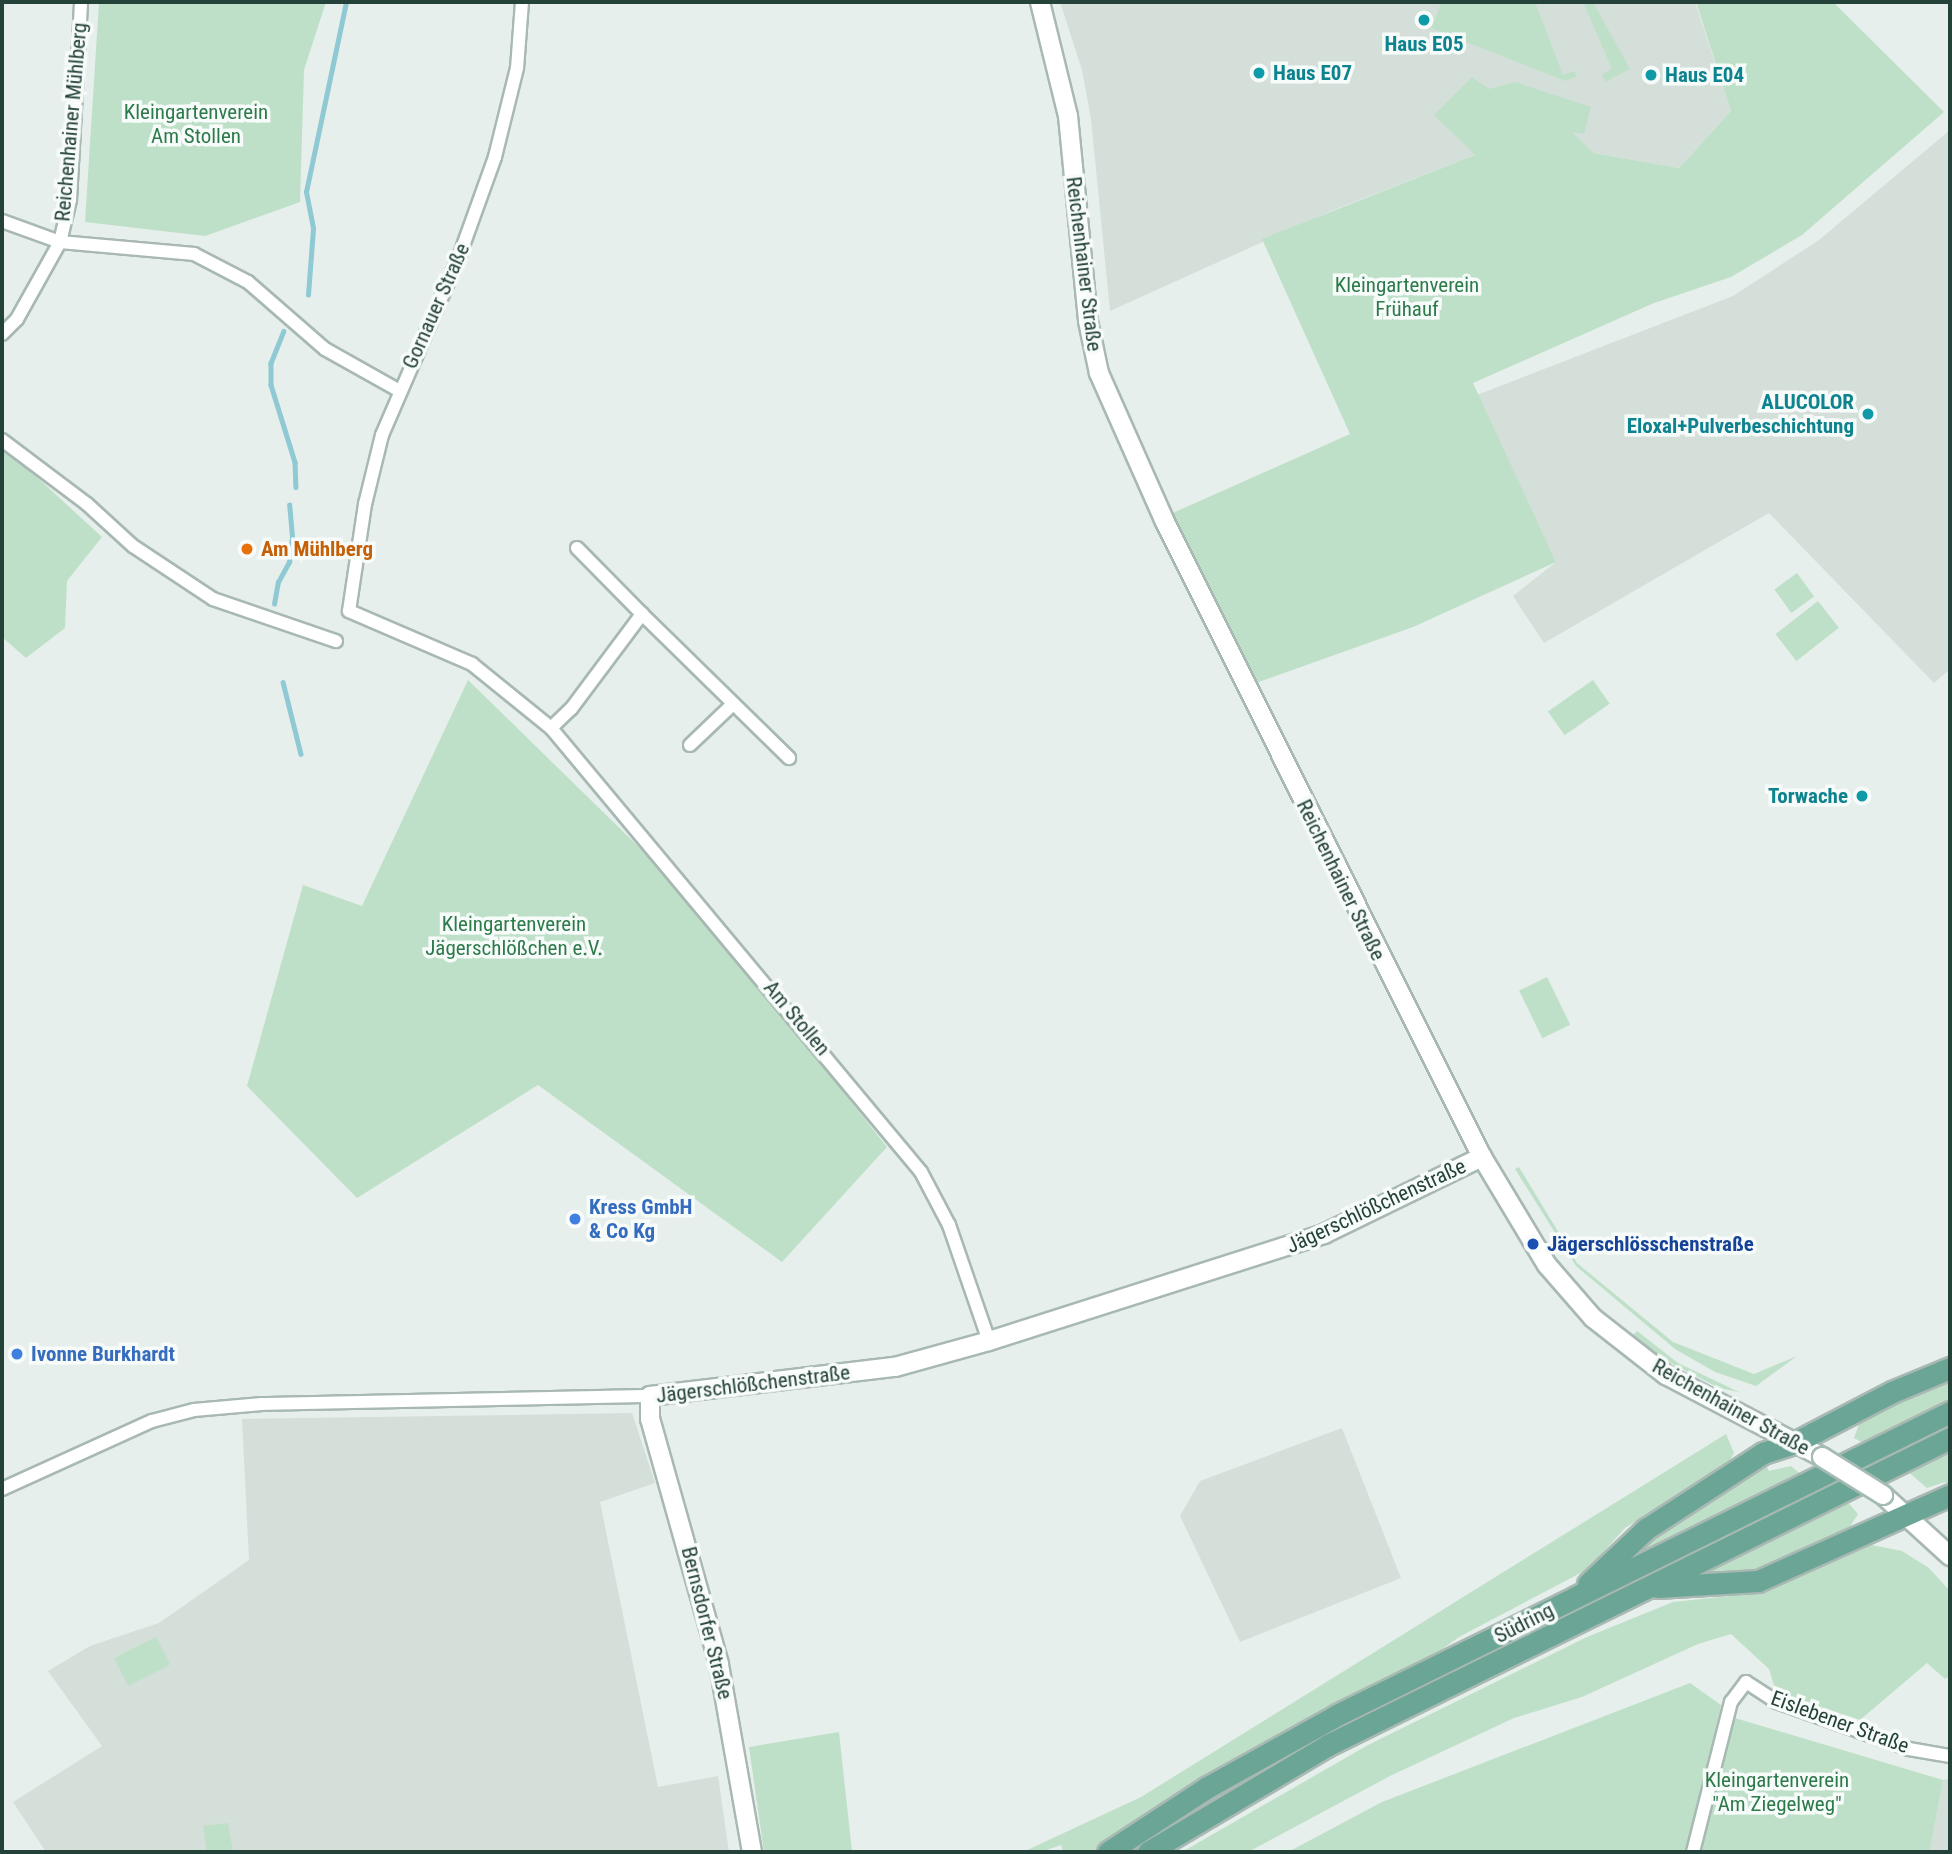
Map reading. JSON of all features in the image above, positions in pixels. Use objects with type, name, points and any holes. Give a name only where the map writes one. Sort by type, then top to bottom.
[{"type":"main road","name":"Reichenhainer Straße","points":[[1040,2],[1068,116],[1088,321],[1099,373],[1169,531],[1482,1157],[1547,1265],[1594,1318],[1666,1375],[1796,1442],[1883,1495],[1950,1556]]},
{"type":"main road","name":"Jägerschlößchenstraße","points":[[650,1396],[895,1367],[989,1341],[1324,1234],[1482,1157]]},
{"type":"main road","points":[[1568,1601],[1646,1529],[1763,1453],[1796,1442],[1892,1392],[1950,1368]]},
{"type":"main road","name":"Bernsdorfer Straße","points":[[650,1396],[650,1419],[719,1664],[752,1852]]},
{"type":"main road","name":"Südring","points":[[1108,1852],[1299,1735],[1950,1412]]},
{"type":"main road","name":"Südring","points":[[1149,1852],[1328,1745],[1950,1438]]},
{"type":"main road","points":[[1642,1589],[1758,1581],[1950,1495]]},
{"type":"street","name":"Reichenhainer Mühlberg","points":[[2,334],[17,319],[60,242],[69,200],[81,2]]},
{"type":"street","name":"Gornauer Straße","points":[[349,611],[365,503],[398,390],[459,257],[495,157],[517,68],[523,2]]},
{"type":"street","name":"Reichenhainer Mühlberg","points":[[2,221],[60,242],[194,254],[248,282],[325,349],[398,390]]},
{"type":"street","points":[[2,440],[88,504],[133,546],[213,599],[336,641]]},
{"type":"street","points":[[577,548],[732,706],[768,733],[789,758]]},
{"type":"street","name":"Am Stollen","points":[[349,611],[472,664],[509,690],[551,728],[921,1172],[949,1225],[989,1341]]},
{"type":"street","points":[[551,728],[571,709],[642,614]]},
{"type":"street","points":[[690,745],[732,706]]},
{"type":"street","name":"Jägerschlößchenstraße","points":[[2,1489],[152,1421],[194,1410],[262,1404],[650,1396]]},
{"type":"street","name":"Eislebener Straße","points":[[1693,1852],[1731,1702],[1746,1682],[1777,1702],[1909,1749],[1950,1756]]},
{"type":"shaded area","points":[[1060,2],[1695,2],[1731,111],[1679,168],[1594,153],[1567,128],[1493,148],[1331,211],[1110,311],[1091,119],[1082,70]]},
{"type":"shaded area","points":[[1950,130],[1950,669],[1934,683],[1769,513],[1544,643],[1513,596],[1556,562],[1477,395],[1733,296],[1819,240]]},
{"type":"shaded area","points":[[632,1413],[655,1483],[600,1502],[658,1787],[718,1776],[729,1852],[46,1852],[13,1802],[102,1746],[48,1671],[90,1646],[159,1623],[249,1560],[242,1419]]},
{"type":"shaded area","points":[[1342,1428],[1401,1578],[1240,1642],[1180,1516],[1200,1481]]},
{"type":"shaded area","points":[[1950,1778],[1950,1852],[1935,1852],[1930,1850],[1943,1780]]},
{"type":"green space","name":"Kleingartenverein Am Stollen","points":[[99,2],[326,2],[304,70],[300,202],[205,236],[85,222]]},
{"type":"green space","points":[[1442,2],[1535,2],[1563,75],[1575,71],[1576,77],[1565,81],[1431,28]]},
{"type":"green space","points":[[1583,2],[1593,2],[1630,69],[1605,82],[1602,74],[1612,69]]},
{"type":"green space","name":"Kleingartenverein Frühauf","points":[[1696,2],[1833,2],[1944,112],[1802,235],[1731,277],[1654,303],[1473,383],[1556,562],[1413,627],[1250,685],[1166,516],[1350,434],[1262,239],[1475,155],[1434,115],[1472,77],[1489,89],[1515,82],[1591,107],[1584,134],[1572,132],[1594,153],[1679,168],[1731,111]]},
{"type":"green space","points":[[2,445],[102,537],[67,581],[65,628],[26,658],[2,637]]},
{"type":"green space","points":[[1797,573],[1814,596],[1791,613],[1774,589]]},
{"type":"green space","points":[[1818,601],[1839,628],[1796,661],[1775,634]]},
{"type":"green space","name":"Kleingartenverein Jägerschlößchen e.V.","points":[[468,680],[686,893],[887,1147],[782,1262],[538,1085],[357,1198],[247,1086],[303,885],[362,906]]},
{"type":"green space","points":[[1593,680],[1610,704],[1565,735],[1548,712]]},
{"type":"green space","points":[[1547,977],[1570,1025],[1542,1038],[1519,991]]},
{"type":"green space","points":[[1519,1167],[1577,1263],[1673,1342],[1754,1374],[1797,1356],[1756,1386],[1715,1372],[1675,1349],[1576,1266],[1515,1169]]},
{"type":"green space","points":[[1637,1331],[1678,1363],[1739,1392],[1719,1388],[1665,1360],[1632,1336]]},
{"type":"green space","points":[[1950,1374],[1950,1402],[1865,1444],[1854,1438],[1862,1416]]},
{"type":"green space","points":[[1726,1434],[1734,1453],[1727,1465],[1625,1528],[1588,1569],[1459,1637],[1420,1665],[1141,1819],[1093,1852],[1063,1852],[1061,1845],[1041,1852],[1023,1852],[1141,1797]]},
{"type":"green space","points":[[1950,1448],[1948,1486],[1945,1482],[1927,1488],[1906,1470]]},
{"type":"green space","points":[[1766,1465],[1769,1471],[1791,1466],[1803,1476],[1626,1564],[1643,1539]]},
{"type":"green space","points":[[1824,1485],[1827,1490],[1182,1821],[1133,1852],[1121,1852],[1333,1726]]},
{"type":"green space","points":[[1845,1499],[1858,1514],[1846,1533],[1762,1573],[1685,1581]]},
{"type":"green space","points":[[1872,1545],[1902,1551],[1929,1568],[1950,1591],[1950,1676],[1945,1679],[1927,1663],[1860,1720],[1776,1692],[1769,1669],[1731,1634],[1698,1644],[1582,1697],[1514,1718],[1390,1776],[1248,1852],[1182,1852],[1368,1745],[1587,1637],[1673,1602],[1766,1592]]},
{"type":"green space","points":[[156,1637],[170,1665],[128,1686],[114,1658]]},
{"type":"green space","points":[[1690,1683],[1721,1705],[1688,1852],[1288,1852],[1382,1802]]},
{"type":"green space","name":"Kleingartenverein \"Am Ziegelweg\"","points":[[1735,1718],[1943,1780],[1930,1850],[1935,1852],[1700,1852]]},
{"type":"green space","points":[[839,1732],[852,1852],[764,1852],[749,1747]]},
{"type":"green space","points":[[228,1823],[233,1852],[207,1852],[203,1826]]},
{"type":"waterway","points":[[308,295],[313,228],[306,192],[346,2]]},
{"type":"waterway","points":[[284,331],[271,363],[271,385],[295,462],[296,487]]},
{"type":"waterway","points":[[274,604],[278,582],[289,562],[292,537],[289,505]]},
{"type":"waterway","points":[[283,682],[301,754]]},
{"type":"place","name":"Haus E05","points":[[1424,20]]},
{"type":"place","name":"Haus E07","points":[[1259,73]]},
{"type":"place","name":"Haus E04","points":[[1651,75]]},
{"type":"place","name":"ALUCOLOR Eloxal+Pulverbeschichtung","points":[[1868,414]]},
{"type":"place","name":"Am Mühlberg","points":[[247,549]]},
{"type":"place","name":"Torwache","points":[[1862,796]]},
{"type":"place","name":"Kress GmbH & Co Kg","points":[[575,1219]]},
{"type":"place","name":"Jägerschlösschenstraße","points":[[1533,1244]]},
{"type":"place","name":"Ivonne Burkhardt","points":[[17,1354]]}]
